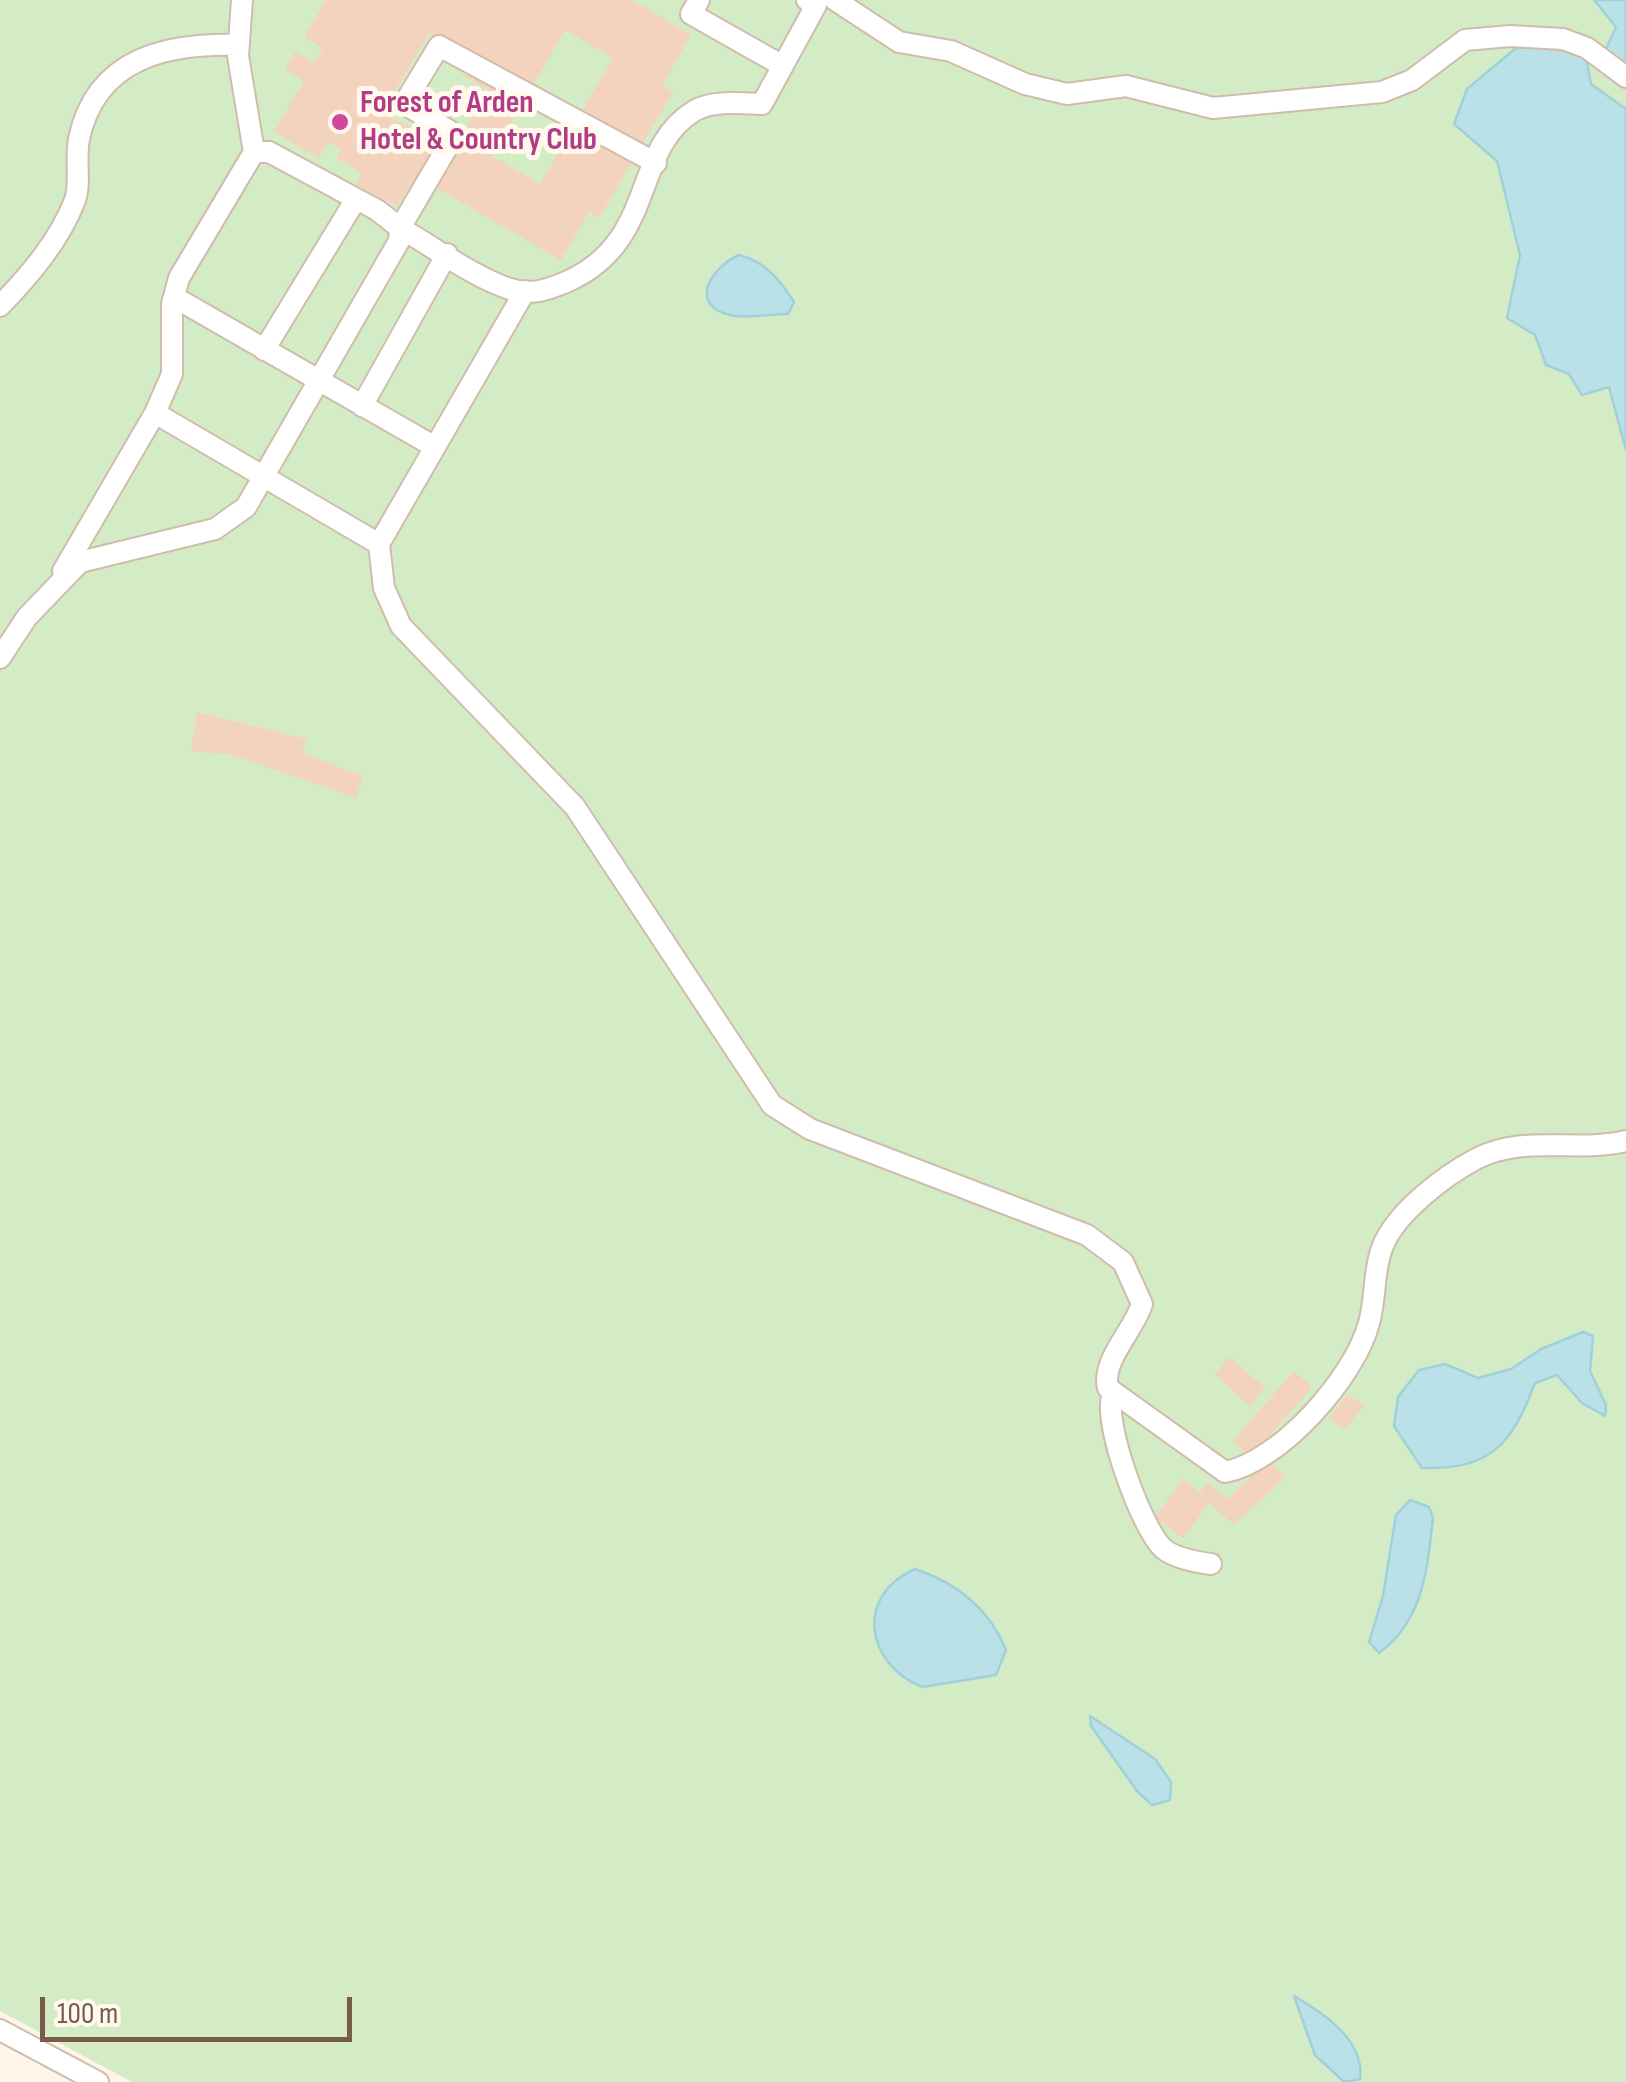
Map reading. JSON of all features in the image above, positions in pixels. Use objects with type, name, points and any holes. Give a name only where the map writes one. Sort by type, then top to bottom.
[{"type":"street","points":[[0,658],[58,580],[155,413],[172,374],[174,297],[179,278],[254,152],[239,45],[242,0]]},
{"type":"street","points":[[699,0],[691,14],[783,66]]},
{"type":"street","points":[[254,152],[268,152],[356,198],[400,228],[507,288],[540,294],[583,274],[611,254],[629,227],[656,163],[680,122],[699,108],[762,104],[816,5],[807,0]]},
{"type":"street","points":[[835,0],[899,42],[950,51],[1025,84],[1068,94],[1126,86],[1212,108],[1382,92],[1412,80],[1464,40],[1510,36],[1564,39],[1587,48],[1626,78]]},
{"type":"street","points":[[0,306],[29,276],[76,197],[75,157],[84,114],[128,62],[152,51],[239,45]]},
{"type":"street","points":[[58,580],[80,562],[216,529],[246,507],[399,241],[400,228],[455,134],[404,104],[439,46],[656,163]]},
{"type":"street","points":[[264,350],[356,198]]},
{"type":"street","points":[[362,406],[447,254]]},
{"type":"street","points":[[524,291],[379,544],[384,588],[401,626],[575,806],[772,1105],[810,1129],[1086,1235],[1123,1262],[1142,1304],[1105,1377],[1113,1395],[1225,1472],[1247,1468],[1339,1385],[1369,1326],[1382,1246],[1432,1190],[1473,1160],[1504,1146],[1606,1146],[1626,1141]]},
{"type":"street","points":[[174,297],[435,447]]},
{"type":"street","points":[[155,413],[379,544]]},
{"type":"street","points":[[1113,1395],[1108,1406],[1112,1427],[1126,1474],[1154,1534],[1164,1549],[1211,1564]]},
{"type":"street","points":[[0,2030],[98,2082]]},
{"type":"green space","points":[[0,0],[1626,0],[1626,2082],[132,2082],[0,2011]]},
{"type":"water","points":[[1594,0],[1626,0],[1626,64],[1605,51],[1616,27]]},
{"type":"water","points":[[1564,47],[1586,58],[1591,84],[1626,109],[1626,450],[1609,387],[1582,395],[1569,374],[1546,365],[1535,335],[1507,318],[1520,255],[1497,161],[1454,124],[1467,89],[1516,48]]},
{"type":"water","points":[[739,255],[757,262],[777,279],[794,302],[788,314],[738,316],[713,307],[707,291],[710,282],[722,266]]},
{"type":"water","points":[[1583,1332],[1593,1336],[1590,1371],[1606,1405],[1605,1416],[1582,1403],[1557,1375],[1535,1383],[1517,1422],[1496,1449],[1466,1464],[1446,1467],[1422,1468],[1394,1426],[1398,1397],[1419,1370],[1445,1364],[1478,1378],[1511,1369],[1541,1349]]},
{"type":"water","points":[[1410,1500],[1429,1507],[1433,1518],[1425,1574],[1406,1625],[1379,1653],[1369,1642],[1383,1596],[1396,1515]]},
{"type":"water","points":[[915,1569],[958,1590],[991,1622],[1006,1650],[996,1675],[922,1687],[889,1663],[879,1647],[876,1612],[882,1596],[895,1581]]},
{"type":"water","points":[[1090,1716],[1155,1759],[1171,1782],[1170,1800],[1152,1805],[1137,1791],[1091,1726]]},
{"type":"water","points":[[1294,1996],[1329,2020],[1349,2041],[1360,2065],[1360,2079],[1344,2082],[1315,2055]]},
{"type":"building","name":"Forest of Arden Hotel & Country Club","points":[[326,0],[632,0],[691,35],[662,86],[673,92],[599,218],[589,212],[561,260],[433,186],[425,198],[408,188],[397,207],[356,184],[362,173],[336,158],[341,149],[328,142],[319,158],[274,132],[304,81],[285,70],[295,52],[315,63],[323,48],[304,37]],"holes":[[[565,30],[613,58],[540,184],[492,156]],[[429,33],[474,60],[465,77],[488,90],[452,152],[383,112]]]},
{"type":"building","points":[[197,712],[308,739],[302,753],[363,776],[356,798],[233,755],[191,751]]},
{"type":"building","points":[[1230,1357],[1265,1388],[1250,1406],[1215,1374]]},
{"type":"building","points":[[1294,1371],[1312,1387],[1251,1457],[1233,1441]]},
{"type":"building","points":[[1348,1394],[1364,1406],[1344,1430],[1329,1418]]},
{"type":"building","points":[[1267,1460],[1285,1477],[1234,1525],[1209,1503],[1183,1538],[1155,1517],[1183,1479],[1200,1492],[1208,1483],[1228,1499]]},
{"type":"place","name":"Forest of Arden Hotel & Country Club","points":[[340,122]]}]
